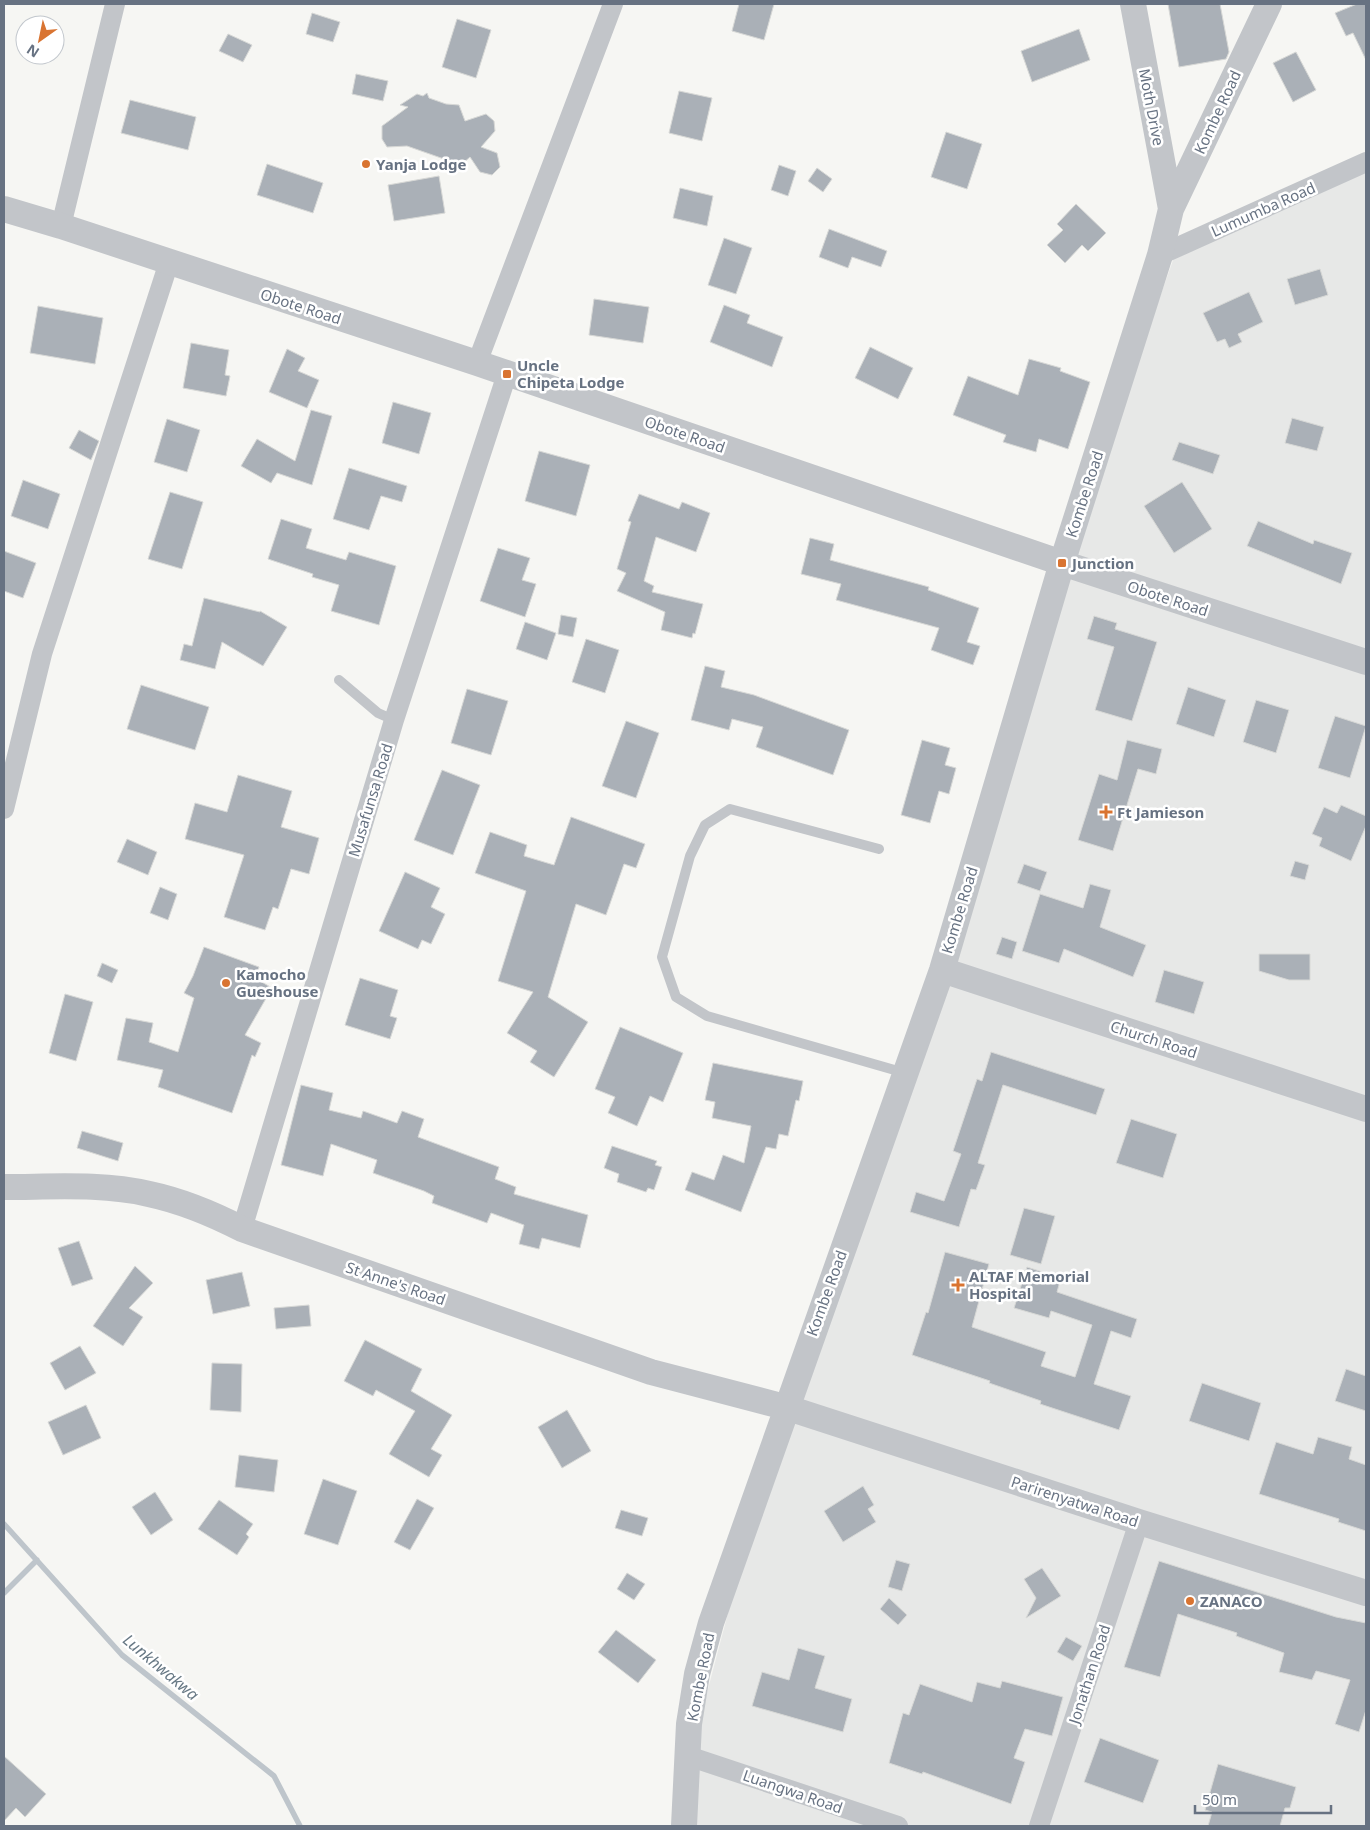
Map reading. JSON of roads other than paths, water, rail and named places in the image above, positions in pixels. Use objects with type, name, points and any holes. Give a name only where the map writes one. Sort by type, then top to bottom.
[{"type":"street","points":[[61,226],[116,4]]},
{"type":"street","points":[[477,363],[613,4]]},
{"type":"street","name":"Moth Drive","points":[[1133,4],[1171,209]]},
{"type":"street","name":"Kombe Road","points":[[684,1826],[690,1724],[697,1674],[710,1624],[785,1407],[942,970],[1062,563],[1160,255],[1171,209],[1269,4]]},
{"type":"street","name":"Lumumba Road","points":[[1160,255],[1366,162]]},
{"type":"street","name":"Obote Road","points":[[4,209],[477,363],[1062,563],[1366,662]]},
{"type":"street","points":[[4,809],[42,654],[168,262]]},
{"type":"street","name":"Musafunsa Road","points":[[242,1229],[394,720],[507,374]]},
{"type":"street","name":"Church Road","points":[[942,970],[1366,1108]]},
{"type":"street","name":"St Anne's Road","points":[[4,1187],[96,1187],[149,1194],[209,1212],[242,1229],[651,1372],[785,1407]]},
{"type":"street","name":"Parirenyatwa Road","points":[[785,1407],[1139,1522],[1366,1593]]},
{"type":"street","name":"Jonathan Road","points":[[1039,1826],[1139,1522]]},
{"type":"street","name":"Luangwa Road","points":[[688,1756],[898,1826]]},
{"type":"lane","points":[[339,680],[378,713],[394,720]]},
{"type":"lane","points":[[879,849],[730,809],[705,825],[690,856],[662,956],[676,997],[707,1016],[904,1073]]},
{"type":"waterway","name":"Lunkhwakwa","points":[[4,1524],[122,1655],[274,1776],[300,1826]]},
{"type":"waterway","points":[[4,1593],[37,1560]]},
{"type":"place","name":"Yanja Lodge","points":[[366,164]]},
{"type":"place","name":"Uncle Chipeta Lodge","points":[[507,374]]},
{"type":"place","name":"Junction","points":[[1062,563]]},
{"type":"place","name":"Ft Jamieson","points":[[1106,812]]},
{"type":"place","name":"Kamocho Gueshouse","points":[[226,983]]},
{"type":"place","name":"ALTAF Memorial Hospital","points":[[958,1285]]},
{"type":"place","name":"ZANACO","points":[[1190,1601]]}]
